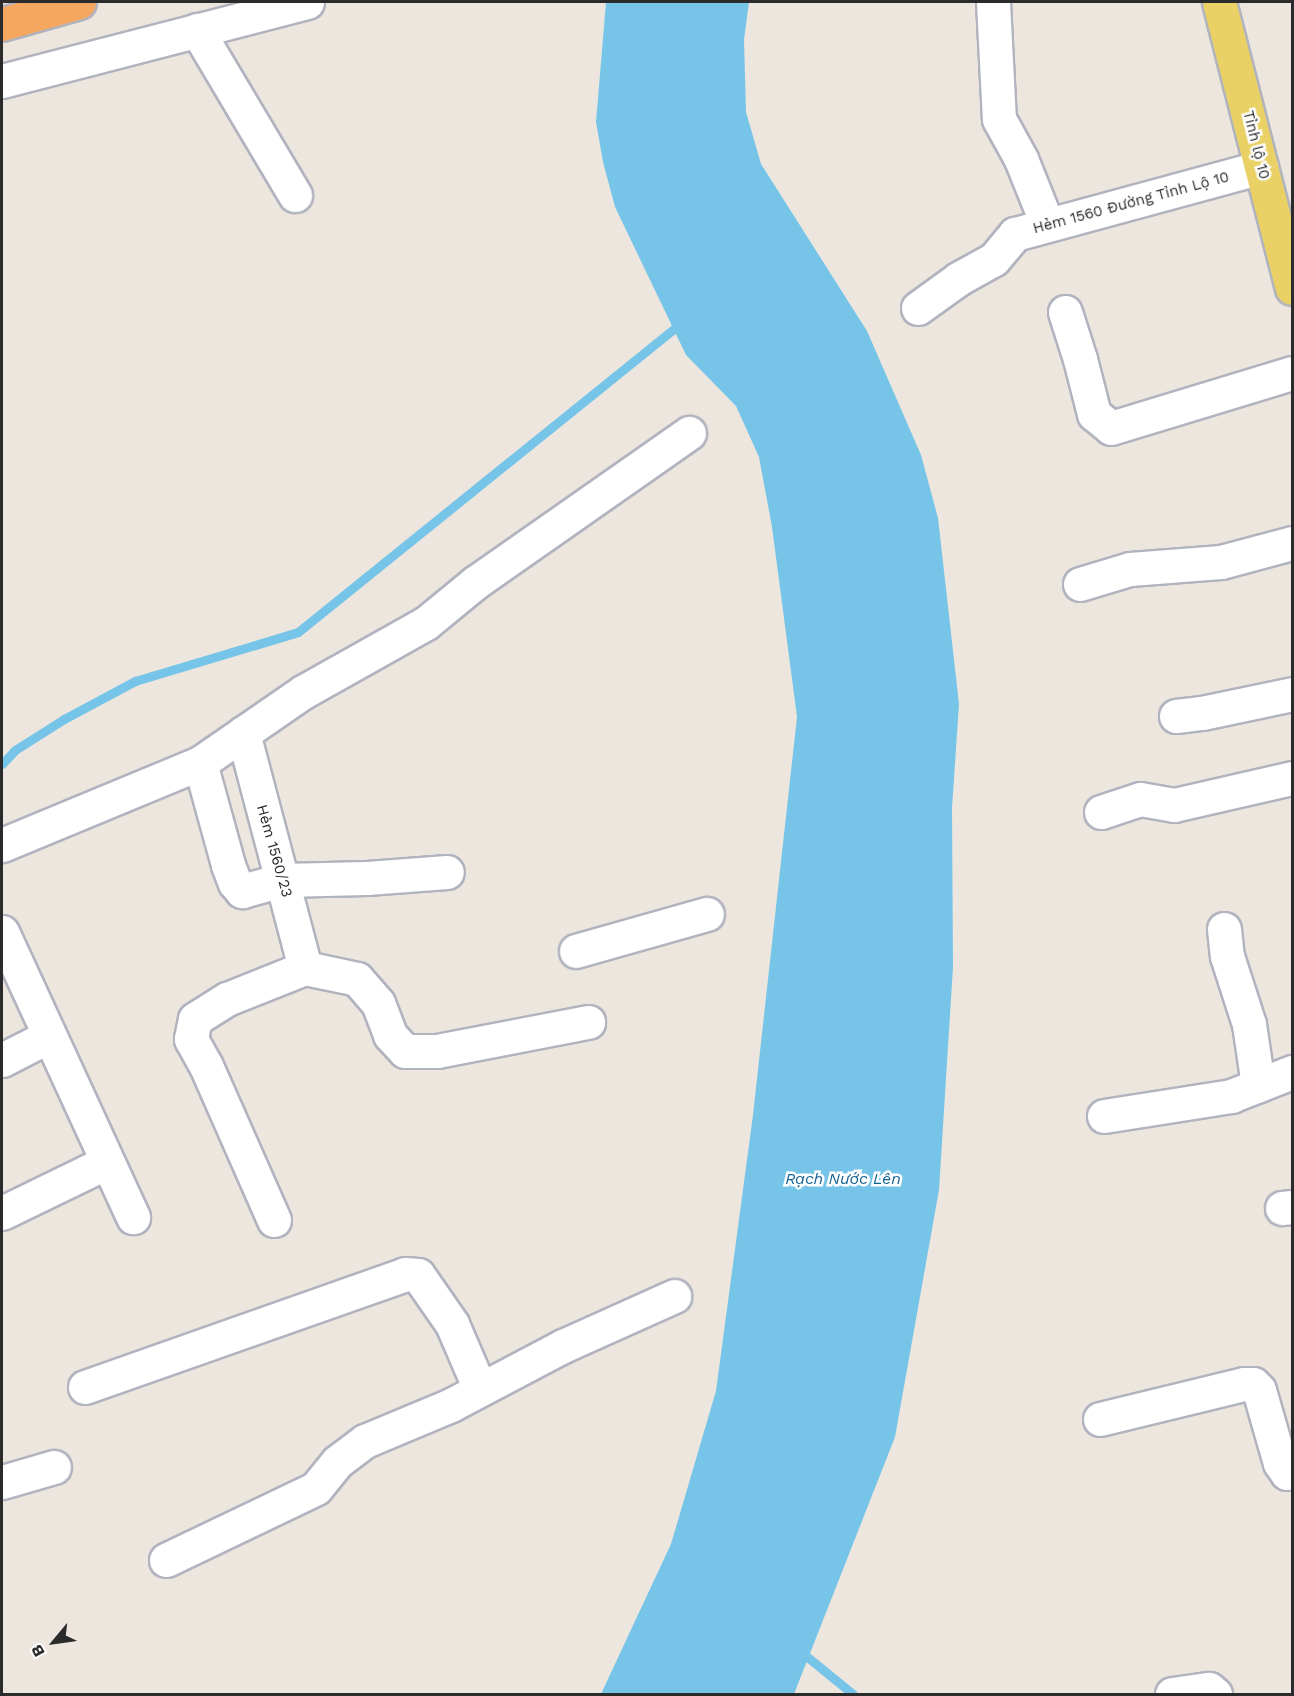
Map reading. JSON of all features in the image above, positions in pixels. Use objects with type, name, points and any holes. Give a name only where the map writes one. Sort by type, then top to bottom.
[{"type":"highway","points":[[2,24],[79,2]]},
{"type":"main road","name":"Tỉnh lộ 10","points":[[1219,2],[1261,167],[1285,227],[1293,288]]},
{"type":"street","points":[[2,81],[307,2]]},
{"type":"street","points":[[993,2],[999,119],[1021,159],[1047,224]]},
{"type":"street","points":[[197,30],[296,195]]},
{"type":"street","name":"Hẻm 1560 Đường Tỉnh Lộ 10","points":[[918,308],[958,279],[993,259],[1014,234],[1261,167]]},
{"type":"street","points":[[1065,312],[1080,358],[1094,414],[1111,428],[1293,373]]},
{"type":"street","points":[[2,845],[200,763],[303,693],[426,623],[476,582],[689,433]]},
{"type":"street","points":[[1080,584],[1130,569],[1221,562],[1293,543]]},
{"type":"street","points":[[1176,716],[1202,713],[1293,694]]},
{"type":"street","name":"Hẻm 1560/23","points":[[243,733],[305,968]]},
{"type":"street","points":[[200,763],[228,865],[238,888],[247,891],[282,880],[367,878],[447,872]]},
{"type":"street","points":[[1101,812],[1140,800],[1174,805],[1293,778]]},
{"type":"street","points":[[576,951],[707,914]]},
{"type":"street","points":[[1224,929],[1227,956],[1249,1024],[1258,1085]]},
{"type":"street","points":[[2,932],[133,1217]]},
{"type":"street","points":[[274,1220],[206,1066],[190,1039],[195,1019],[227,999],[305,968],[357,979],[378,1003],[390,1035],[405,1050],[437,1051],[588,1022]]},
{"type":"street","points":[[2,1059],[49,1036]]},
{"type":"street","points":[[1104,1116],[1231,1096],[1293,1072]]},
{"type":"street","points":[[2,1212],[107,1162]]},
{"type":"street","points":[[85,1387],[405,1274],[418,1275],[452,1324],[480,1389]]},
{"type":"street","points":[[166,1560],[316,1488],[337,1462],[365,1441],[451,1405],[563,1346],[674,1296]]},
{"type":"street","points":[[1100,1419],[1253,1384],[1259,1390],[1280,1463],[1287,1473],[1293,1471]]},
{"type":"street","points":[[2,1482],[54,1467]]},
{"type":"street","points":[[1172,1695],[1209,1689],[1215,1695]]},
{"type":"water","name":"Rạch Nước Lên","points":[[606,2],[749,2],[744,40],[746,112],[761,164],[867,331],[921,455],[938,518],[959,704],[952,808],[953,967],[939,1190],[895,1437],[794,1694],[601,1694],[671,1544],[716,1391],[753,1115],[797,717],[772,527],[759,457],[736,406],[686,355],[615,207],[603,162],[596,122]]},
{"type":"waterway","points":[[2,764],[15,750],[64,719],[135,681],[298,632],[683,321]]},
{"type":"waterway","points":[[800,1651],[853,1694]]}]
